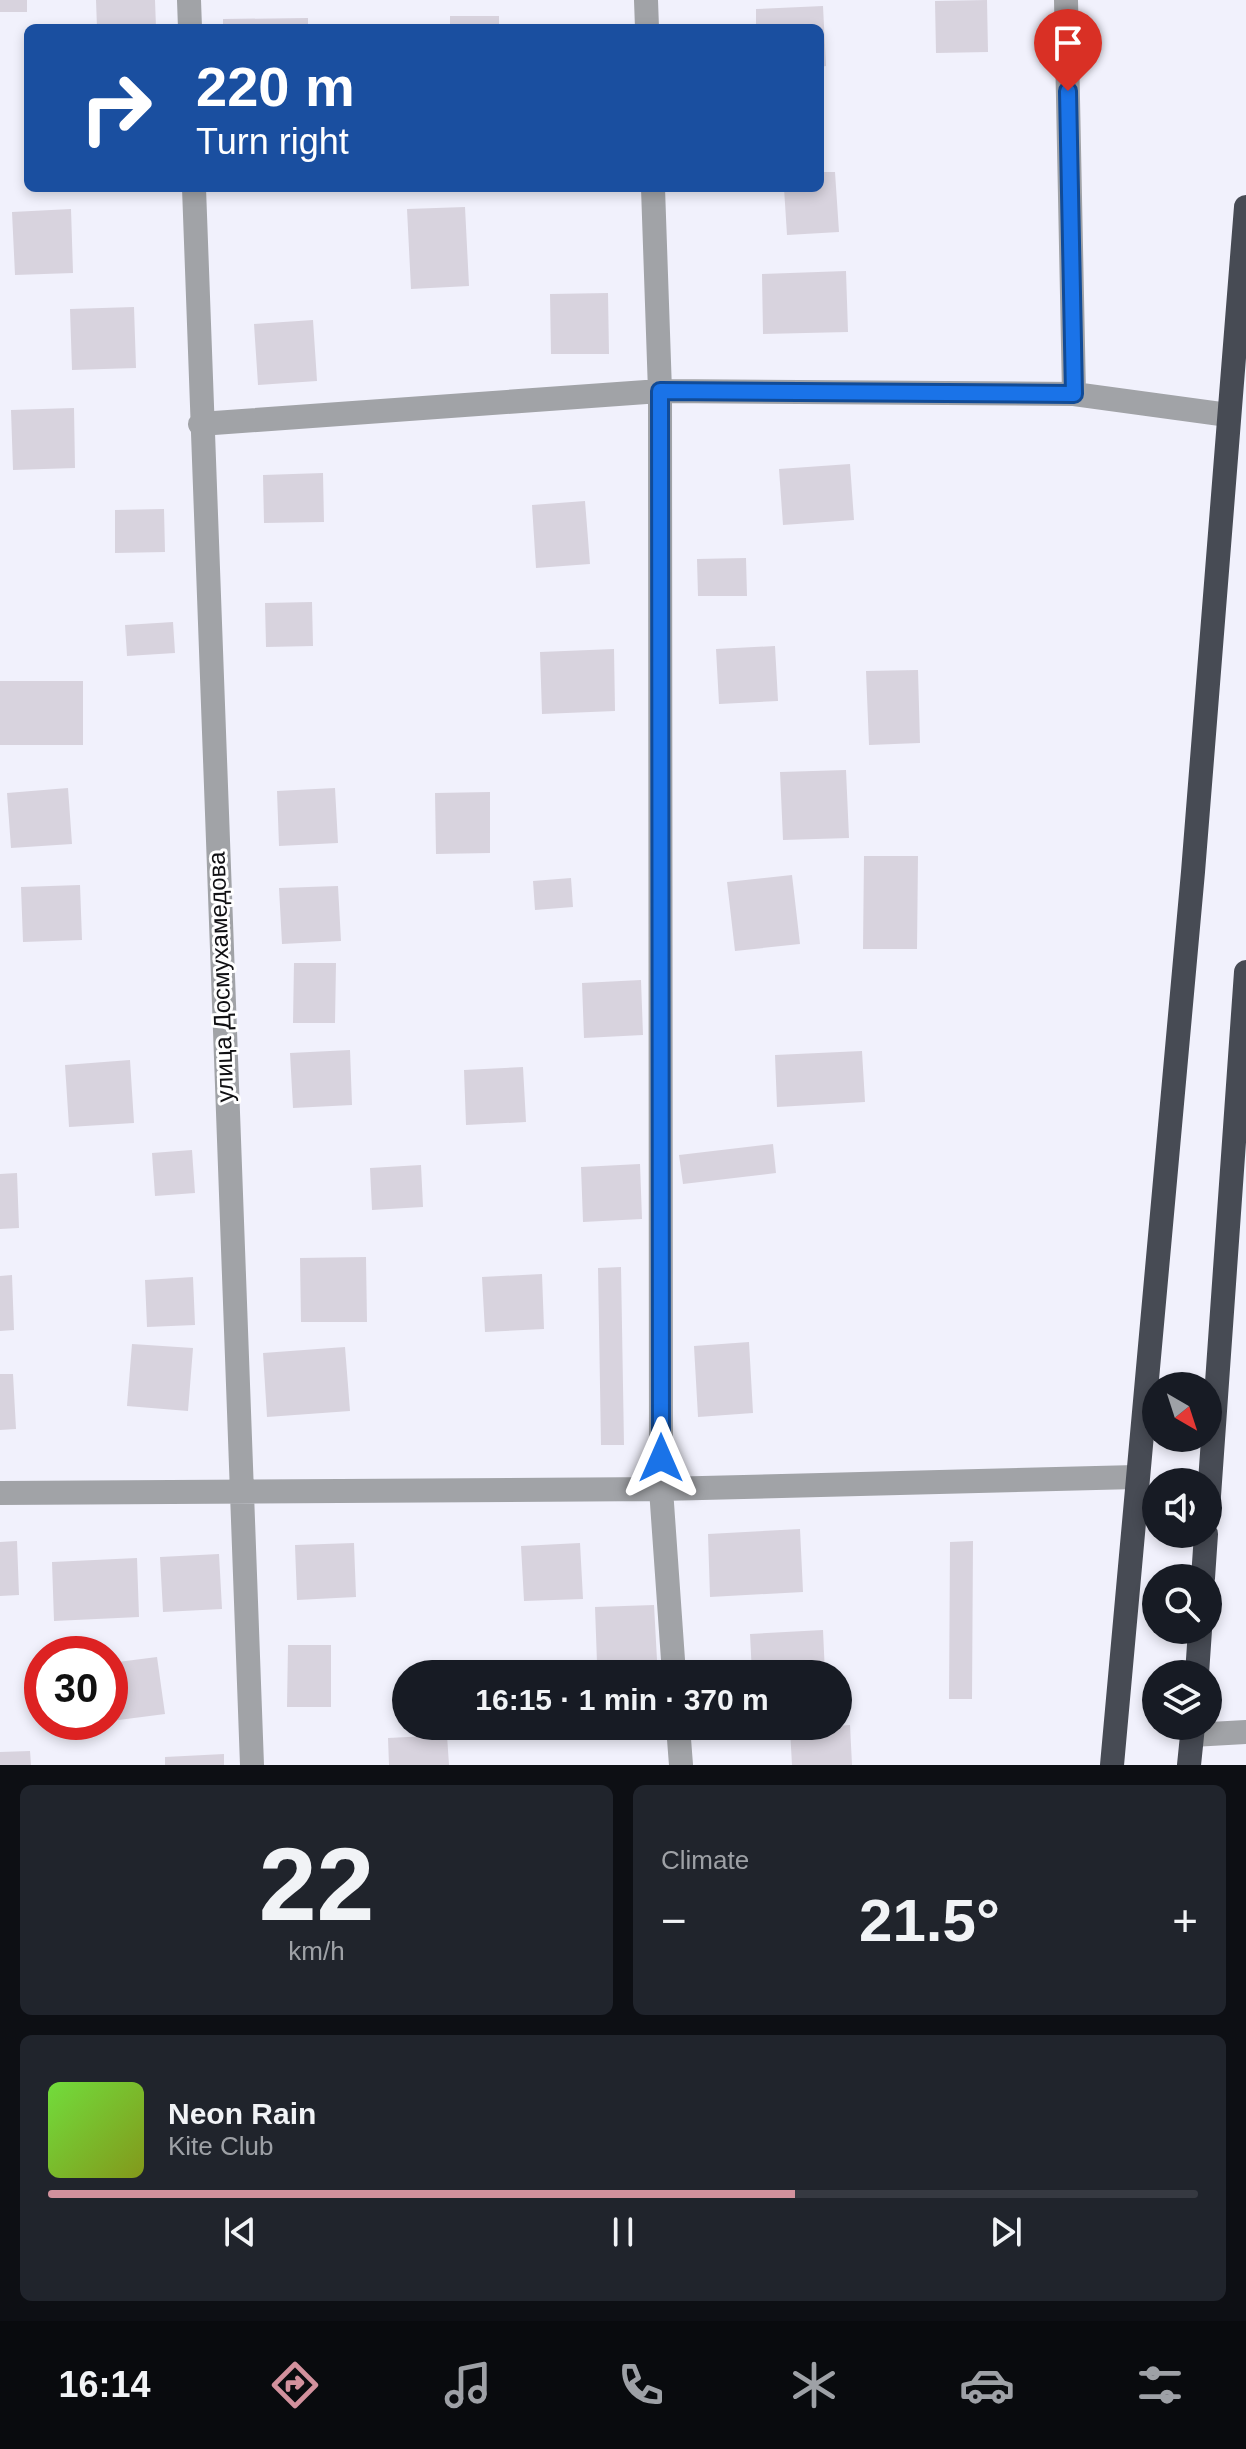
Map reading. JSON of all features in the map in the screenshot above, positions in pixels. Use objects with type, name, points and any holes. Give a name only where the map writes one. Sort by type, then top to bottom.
[{"type":"highway","points":[[1112,1765],[1193,872],[1246,207]]},
{"type":"highway","points":[[1211,1468],[1246,972]]},
{"type":"highway","points":[[1189,1765],[1191,1740]]},
{"type":"street","points":[[189,0],[190,24]]},
{"type":"street","points":[[646,0],[647,24]]},
{"type":"street","points":[[1066,0],[1074,394]]},
{"type":"street","name":"улица Досмухамедова","points":[[194,192],[200,424],[252,1765]]},
{"type":"street","points":[[653,192],[660,391],[661,1489],[673,1660]]},
{"type":"street","points":[[200,424],[660,391],[1074,394],[1228,415]]},
{"type":"street","points":[[0,1493],[241,1489],[661,1489],[1136,1477]]},
{"type":"street","points":[[1222,1732],[1246,1732]]},
{"type":"street","points":[[679,1740],[681,1765]]},
{"type":"building","points":[[0,0],[27,0],[27,12],[0,12]]},
{"type":"building","points":[[96,0],[155,0],[156,24],[97,24]]},
{"type":"building","points":[[987,0],[988,52],[936,53],[935,1]]},
{"type":"building","points":[[823,6],[824,24],[756,24],[756,9]]},
{"type":"building","points":[[450,16],[499,16],[499,24],[450,24]]},
{"type":"building","points":[[308,18],[308,24],[223,24],[223,19]]},
{"type":"building","points":[[824,26],[826,66],[824,66]]},
{"type":"building","points":[[824,172],[835,172],[839,232],[787,235],[784,192],[824,192]]},
{"type":"building","points":[[465,207],[469,286],[411,289],[407,209]]},
{"type":"building","points":[[71,209],[73,273],[15,275],[12,212]]},
{"type":"building","points":[[846,271],[848,332],[763,334],[762,274]]},
{"type":"building","points":[[608,293],[609,354],[551,354],[550,294]]},
{"type":"building","points":[[134,307],[136,368],[72,370],[70,309]]},
{"type":"building","points":[[313,320],[317,381],[258,385],[254,324]]},
{"type":"building","points":[[74,408],[75,468],[13,470],[11,410]]},
{"type":"building","points":[[850,464],[854,520],[783,525],[779,469]]},
{"type":"building","points":[[323,473],[324,522],[264,523],[263,475]]},
{"type":"building","points":[[585,501],[590,564],[536,568],[532,505]]},
{"type":"building","points":[[164,509],[165,552],[115,553],[115,510]]},
{"type":"building","points":[[746,558],[747,596],[698,596],[697,559]]},
{"type":"building","points":[[312,602],[313,646],[266,647],[265,603]]},
{"type":"building","points":[[173,622],[175,653],[127,656],[125,625]]},
{"type":"building","points":[[775,646],[778,701],[719,704],[716,649]]},
{"type":"building","points":[[614,649],[615,711],[542,714],[540,652]]},
{"type":"building","points":[[918,670],[920,743],[869,745],[866,671]]},
{"type":"building","points":[[0,681],[83,681],[83,745],[0,745]]},
{"type":"building","points":[[846,770],[849,838],[783,840],[780,772]]},
{"type":"building","points":[[68,788],[72,844],[11,848],[7,793]]},
{"type":"building","points":[[335,788],[338,843],[279,846],[277,791]]},
{"type":"building","points":[[490,792],[490,853],[436,854],[435,793]]},
{"type":"building","points":[[864,856],[918,856],[917,949],[863,949]]},
{"type":"building","points":[[792,875],[800,944],[735,951],[727,882]]},
{"type":"building","points":[[571,878],[573,907],[535,910],[533,881]]},
{"type":"building","points":[[80,885],[82,940],[23,942],[21,887]]},
{"type":"building","points":[[338,886],[341,941],[282,944],[279,888]]},
{"type":"building","points":[[294,963],[336,963],[335,1023],[293,1023]]},
{"type":"building","points":[[641,980],[643,1035],[584,1038],[582,983]]},
{"type":"building","points":[[350,1050],[352,1105],[293,1108],[290,1053]]},
{"type":"building","points":[[862,1051],[865,1102],[777,1107],[775,1055]]},
{"type":"building","points":[[130,1060],[134,1123],[69,1127],[65,1065]]},
{"type":"building","points":[[523,1067],[526,1122],[466,1125],[464,1070]]},
{"type":"building","points":[[773,1144],[776,1173],[683,1184],[679,1155]]},
{"type":"building","points":[[192,1150],[195,1193],[155,1196],[152,1153]]},
{"type":"building","points":[[640,1164],[642,1219],[583,1222],[581,1167]]},
{"type":"building","points":[[421,1165],[423,1207],[372,1210],[370,1168]]},
{"type":"building","points":[[17,1173],[19,1228],[0,1229],[0,1174]]},
{"type":"building","points":[[366,1257],[367,1322],[301,1322],[300,1258]]},
{"type":"building","points":[[621,1267],[624,1445],[601,1445],[598,1268]]},
{"type":"building","points":[[542,1274],[544,1329],[485,1332],[482,1277]]},
{"type":"building","points":[[12,1275],[14,1330],[0,1331],[0,1276]]},
{"type":"building","points":[[193,1277],[195,1325],[147,1327],[145,1280]]},
{"type":"building","points":[[749,1342],[753,1413],[698,1417],[694,1346]]},
{"type":"building","points":[[132,1344],[193,1348],[188,1411],[127,1406]]},
{"type":"building","points":[[345,1347],[350,1411],[267,1417],[263,1353]]},
{"type":"building","points":[[0,1374],[13,1374],[16,1429],[0,1430]]},
{"type":"building","points":[[800,1529],[803,1592],[710,1597],[708,1534]]},
{"type":"building","points":[[17,1541],[19,1595],[0,1596],[0,1542]]},
{"type":"building","points":[[973,1541],[972,1699],[949,1699],[950,1542]]},
{"type":"building","points":[[354,1543],[356,1597],[297,1600],[295,1545]]},
{"type":"building","points":[[580,1543],[583,1599],[524,1601],[521,1546]]},
{"type":"building","points":[[219,1554],[222,1609],[163,1612],[160,1557]]},
{"type":"building","points":[[137,1558],[139,1617],[54,1621],[52,1562]]},
{"type":"building","points":[[654,1605],[657,1660],[597,1660],[595,1607]]},
{"type":"building","points":[[823,1630],[824,1660],[751,1660],[750,1634]]},
{"type":"building","points":[[288,1645],[331,1645],[331,1707],[287,1707]]},
{"type":"building","points":[[157,1657],[165,1714],[128,1719],[128,1661]]},
{"type":"building","points":[[388,1738],[447,1740],[449,1765],[389,1765]]},
{"type":"building","points":[[791,1740],[851,1740],[852,1765],[792,1765]]},
{"type":"building","points":[[30,1751],[31,1765],[0,1765],[0,1752]]},
{"type":"building","points":[[224,1754],[224,1765],[165,1765],[165,1757]]},
{"type":"route","points":[[661,1458],[660,391],[1074,394],[1068,91]]}]
